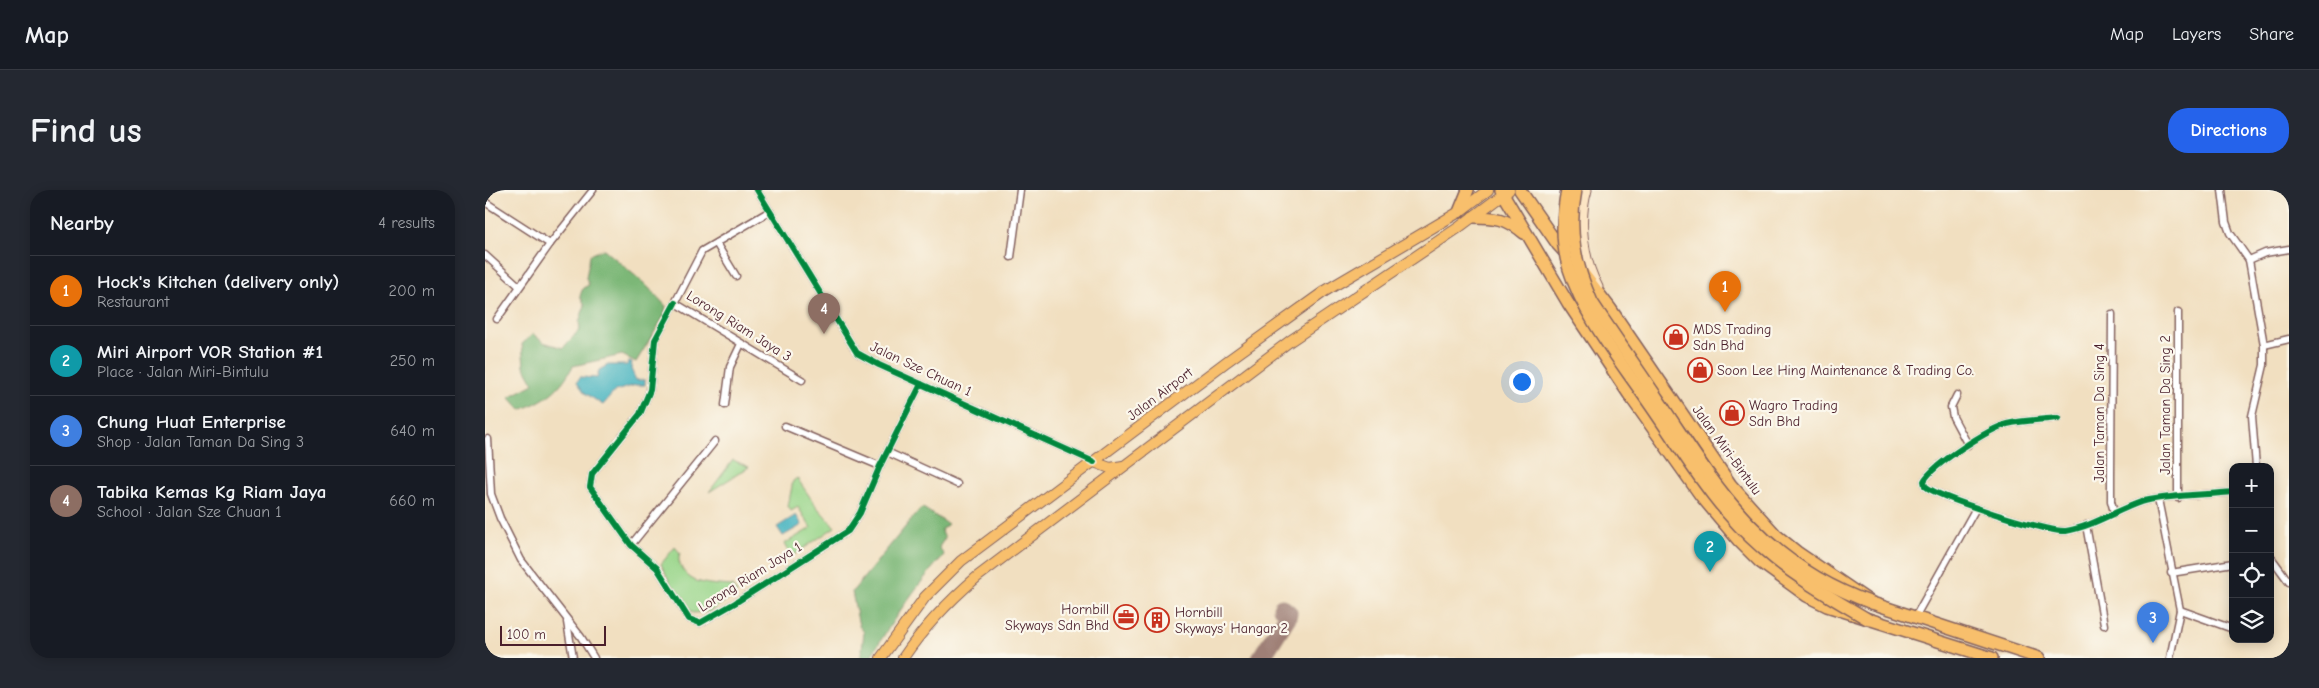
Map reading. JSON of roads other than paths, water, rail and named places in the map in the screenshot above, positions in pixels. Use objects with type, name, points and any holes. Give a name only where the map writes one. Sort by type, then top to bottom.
[{"type":"highway","points":[[1459,212],[1468,190]]},
{"type":"highway","name":"Jalan Miri-Bintulu","points":[[1520,190],[1558,245],[1587,278],[1609,308],[1731,485],[1754,511],[1797,552],[1872,603],[2039,658]]},
{"type":"highway","points":[[1567,190],[1564,234],[1568,267],[1577,291],[1603,335],[1713,497],[1744,532],[1797,577],[1869,620]]},
{"type":"highway","points":[[1576,190],[1573,205],[1573,240],[1581,276],[1591,302],[1697,457],[1737,512],[1770,544],[1819,580],[1844,593],[1872,603]]},
{"type":"highway","points":[[1505,191],[1529,237],[1568,303],[1632,399],[1701,496],[1738,540],[1760,562],[1807,596],[1827,606],[1992,658]]},
{"type":"highway","points":[[1473,217],[1491,217],[1509,221],[1529,237]]},
{"type":"main road","name":"Jalan Airport","points":[[881,658],[925,596],[961,561],[1325,290],[1459,212],[1488,190]]},
{"type":"main road","points":[[1587,190],[1582,221],[1585,251],[1594,279],[1609,308]]},
{"type":"main road","points":[[903,658],[921,633],[952,598],[1127,464],[1315,324],[1473,217],[1505,191]]},
{"type":"main road","points":[[1094,462],[1110,468],[1127,464]]},
{"type":"street","points":[[497,319],[550,244],[593,190]]},
{"type":"street","name":"Jalan Sze Chuan 1","points":[[757,190],[854,350],[879,365],[1094,462]]},
{"type":"street","points":[[1011,257],[1020,190]]},
{"type":"street","points":[[2222,190],[2225,222],[2229,233],[2249,260],[2264,345],[2264,365],[2252,416],[2256,463]]},
{"type":"street","points":[[485,202],[550,244]]},
{"type":"street","name":"Lorong Riam Jaya 3","points":[[770,211],[702,251],[675,304],[802,380]]},
{"type":"street","points":[[715,242],[736,276]]},
{"type":"street","points":[[2249,260],[2265,253],[2289,248]]},
{"type":"street","points":[[485,255],[519,286]]},
{"type":"street","name":"Lorong Riam Jaya 1","points":[[675,304],[655,340],[646,403],[640,414],[592,474],[590,481],[591,487],[631,545],[657,568],[689,619],[701,623],[848,531],[860,513],[880,466],[921,384]]},
{"type":"street","name":"Jalan Taman Da Sing 2","points":[[2177,498],[2178,312]]},
{"type":"street","name":"Jalan Taman Da Sing 4","points":[[2111,314],[2111,501],[2115,512]]},
{"type":"street","points":[[2264,345],[2289,339]]},
{"type":"street","points":[[725,405],[730,367],[741,344]]},
{"type":"street","points":[[1957,395],[1951,407],[1953,417],[1968,445]]},
{"type":"street","points":[[2058,418],[2008,424],[1968,445],[1932,470],[1924,481],[1925,486],[1930,491],[1976,508],[2057,531],[2067,531],[2085,525],[2144,501],[2229,492]]},
{"type":"street","points":[[785,426],[880,466]]},
{"type":"street","points":[[489,439],[488,495],[521,560],[594,658]]},
{"type":"street","points":[[631,545],[715,441]]},
{"type":"street","points":[[887,452],[957,484]]},
{"type":"street","points":[[2158,499],[2171,573],[2180,610],[2170,658]]},
{"type":"street","points":[[1914,618],[1976,508]]},
{"type":"street","points":[[2085,525],[2104,625]]},
{"type":"street","points":[[2274,561],[2289,582]]},
{"type":"street","points":[[2171,573],[2229,564]]},
{"type":"street","points":[[2180,610],[2229,628]]},
{"type":"street","points":[[567,620],[573,658]]},
{"type":"water","points":[[629,361],[632,362],[631,369],[636,380],[645,380],[645,385],[636,385],[615,391],[603,405],[585,393],[577,382],[580,377],[597,378],[599,370],[608,365],[627,365]]},
{"type":"water","points":[[796,515],[802,525],[783,536],[777,527]]},
{"type":"place","name":"Hock's Kitchen (delivery only)","points":[[1725,312]]},
{"type":"place","name":"Tabika Kemas Kg Riam Jaya","points":[[824,334]]},
{"type":"place","name":"MDS Trading Sdn Bhd","points":[[1676,337]]},
{"type":"place","name":"Soon Lee Hing Maintenance & Trading Co.","points":[[1700,370]]},
{"type":"place","name":"Wagro Trading Sdn Bhd","points":[[1732,413]]},
{"type":"place","name":"Miri Airport VOR Station #1","points":[[1710,572]]},
{"type":"place","name":"Hornbill Skyways Sdn Bhd","points":[[1126,617]]},
{"type":"place","name":"Hornbill Skyways' Hangar 2","points":[[1157,620]]},
{"type":"place","name":"Chung Huat Enterprise","points":[[2153,643]]}]
